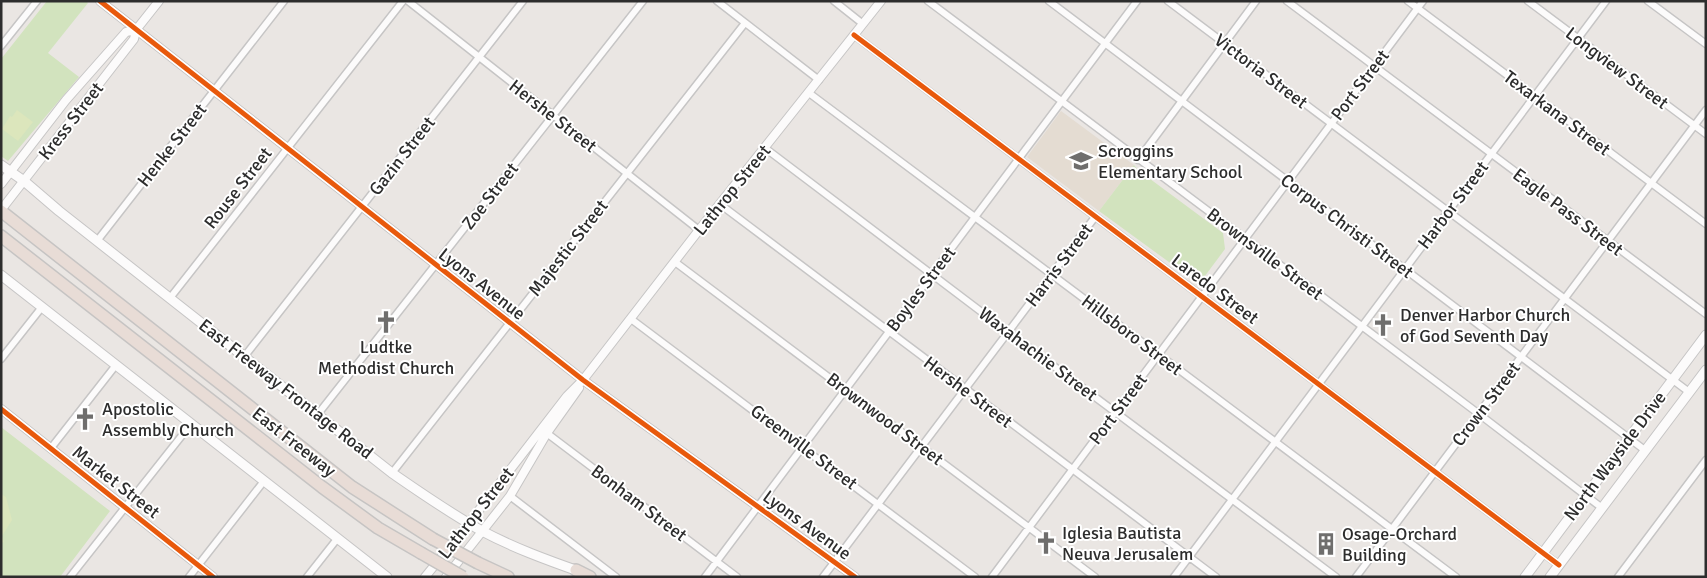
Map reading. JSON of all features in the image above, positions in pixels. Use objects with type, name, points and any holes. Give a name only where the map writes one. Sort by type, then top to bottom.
[{"type":"highway","name":"East Freeway","points":[[1,210],[352,487],[433,540],[508,577]]},
{"type":"highway","name":"East Freeway","points":[[2,236],[322,487],[378,528],[463,577]]},
{"type":"highway","points":[[576,570],[591,577]]},
{"type":"main road","name":"East Freeway Frontage Road","points":[[1,165],[24,181],[392,473],[482,532],[523,551],[576,570]]},
{"type":"main road","points":[[1,275],[387,577]]},
{"type":"main road","name":"North Wayside Drive","points":[[1525,577],[1706,335]]},
{"type":"main road","name":"North Wayside Drive","points":[[1550,577],[1706,370]]},
{"type":"street","points":[[1,46],[37,1]]},
{"type":"street","name":"Lyons Avenue","points":[[100,1],[583,380],[855,577]]},
{"type":"street","name":"Kress Street","points":[[1,210],[134,39],[136,30],[159,1]]},
{"type":"street","name":"Henke Street","points":[[97,240],[284,1]]},
{"type":"street","name":"Rouse Street","points":[[170,298],[403,1]]},
{"type":"street","name":"Hershe Street","points":[[408,1],[478,58],[699,230]]},
{"type":"street","name":"Gazin Street","points":[[244,357],[523,1]]},
{"type":"street","name":"Zoe Street","points":[[318,414],[643,1]]},
{"type":"street","points":[[717,1],[819,80]]},
{"type":"street","points":[[834,1],[863,24]]},
{"type":"street","name":"Lathrop Street","points":[[425,577],[572,399],[583,380],[699,230],[721,205],[881,1]]},
{"type":"street","name":"Brownsville Street","points":[[928,1],[1602,508]]},
{"type":"street","name":"Corpus Christi Street","points":[[1049,1],[1646,451]]},
{"type":"street","name":"Boyles Street","points":[[705,577],[1138,1]]},
{"type":"street","name":"Victoria Street","points":[[1168,1],[1689,392]]},
{"type":"street","points":[[1138,160],[1256,1]]},
{"type":"street","name":"Eagle Pass Street","points":[[1287,1],[1706,314]]},
{"type":"street","name":"Texarkana Street","points":[[1408,1],[1706,224]]},
{"type":"street","name":"Port Street","points":[[992,577],[1423,1]]},
{"type":"street","name":"Longview Street","points":[[1528,1],[1706,134]]},
{"type":"street","name":"Harbor Street","points":[[1174,577],[1274,441],[1606,1]]},
{"type":"street","points":[[1648,1],[1706,44]]},
{"type":"street","name":"Majestic Street","points":[[392,473],[745,23]]},
{"type":"street","name":"Kress Street","points":[[1,184],[66,100],[126,32],[136,30]]},
{"type":"street","name":"Laredo Street","points":[[854,35],[1559,565]]},
{"type":"street","name":"Hillsboro Street","points":[[809,93],[1456,577]]},
{"type":"street","points":[[66,100],[78,110]]},
{"type":"street","name":"Crown Street","points":[[1356,577],[1706,110]]},
{"type":"street","name":"Waxahachie Street","points":[[765,148],[1336,577]]},
{"type":"street","name":"Hershe Street","points":[[721,205],[1216,577]]},
{"type":"street","name":"Harris Street","points":[[823,577],[1095,217]]},
{"type":"street","name":"Brownwood Street","points":[[675,262],[1095,577]]},
{"type":"street","points":[[1,359],[42,307]]},
{"type":"street","name":"Greenville Street","points":[[631,319],[879,503],[975,577]]},
{"type":"street","points":[[51,448],[116,365]]},
{"type":"street","name":"Market Street","points":[[1,409],[213,577]]},
{"type":"street","points":[[70,577],[191,424]]},
{"type":"street","name":"Lathrop Street","points":[[446,577],[510,496],[544,431]]},
{"type":"street","name":"Bonham Street","points":[[544,431],[737,577]]},
{"type":"street","points":[[1618,577],[1706,460]]},
{"type":"street","points":[[189,577],[264,481]]},
{"type":"street","points":[[510,496],[616,577]]},
{"type":"street","points":[[308,577],[337,539]]},
{"type":"shaded area","name":"Scroggins Elementary School","points":[[1061,111],[1134,165],[1099,211],[1027,157]]},
{"type":"green space","points":[[47,1],[86,1],[88,3],[48,53],[79,77],[8,161],[1,156],[1,59]]},
{"type":"green space","points":[[17,110],[33,122],[18,141],[2,129],[10,116],[12,117]]},
{"type":"green space","points":[[1134,165],[1138,170],[1223,233],[1225,249],[1199,284],[1099,211]]},
{"type":"green space","points":[[1,427],[110,511],[60,577],[1,577]]},
{"type":"green space","points":[[1,494],[6,497],[12,520],[2,536],[4,542],[1,543]]},
{"type":"cycle path","points":[[100,1],[583,380],[855,577]]},
{"type":"cycle path","points":[[854,35],[1559,565]]},
{"type":"cycle path","points":[[1,409],[213,577]]},
{"type":"place","name":"Scroggins Elementary School","points":[[1081,161]]},
{"type":"place","name":"Ludtke Methodist Church","points":[[386,322]]},
{"type":"place","name":"Denver Harbor Church of God Seventh Day","points":[[1383,325]]},
{"type":"place","name":"Apostolic Assembly Church","points":[[85,419]]},
{"type":"place","name":"Iglesia Bautista Neuva Jerusalem","points":[[1046,543]]},
{"type":"place","name":"Osage-Orchard Building","points":[[1326,544]]}]
